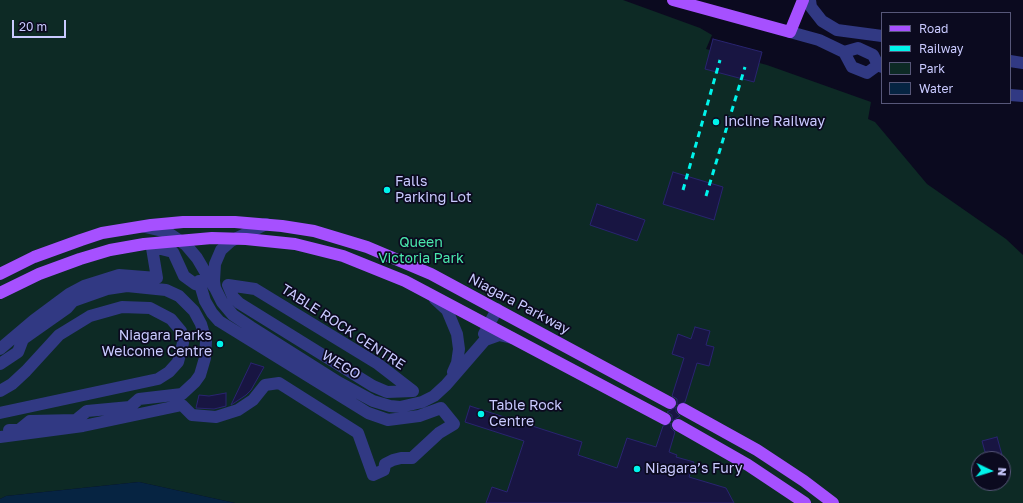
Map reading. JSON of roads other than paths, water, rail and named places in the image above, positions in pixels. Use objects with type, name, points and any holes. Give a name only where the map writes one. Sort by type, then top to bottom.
[{"type":"main road","points":[[679,0],[790,32],[803,0]]},
{"type":"main road","name":"Niagara Parkway","points":[[0,274],[34,257],[81,240],[102,233],[140,226],[183,222],[266,224],[314,231],[367,247],[431,274],[670,403]]},
{"type":"main road","points":[[0,293],[39,274],[80,259],[110,250],[144,244],[180,240],[238,238],[311,248],[343,256],[390,274],[423,289],[665,419]]},
{"type":"main road","points":[[683,409],[757,450],[804,481],[833,503]]},
{"type":"main road","points":[[678,425],[748,464],[805,503]]},
{"type":"street","points":[[810,0],[812,7],[822,21],[837,30],[881,36]]},
{"type":"street","points":[[790,32],[819,40],[844,52],[852,67],[866,73],[879,60],[858,48],[844,52]]},
{"type":"street","points":[[1011,61],[1023,63]]},
{"type":"street","points":[[1011,95],[1023,96]]},
{"type":"street","name":"WEGO","points":[[266,224],[232,241],[221,250],[215,264],[215,288],[222,302],[233,315],[338,382],[362,395],[382,404],[400,407],[422,402],[434,396],[478,346],[492,336],[504,336],[520,341]]},
{"type":"street","points":[[140,226],[167,232],[180,240],[197,258],[222,302]]},
{"type":"street","points":[[222,302],[219,279],[221,264],[226,256],[230,251],[244,244],[268,241]]},
{"type":"street","points":[[144,244],[177,249],[195,260],[205,271]]},
{"type":"street","points":[[0,349],[34,320],[69,294],[84,286],[120,275],[158,278],[152,248],[161,249],[173,252],[184,276],[196,284],[199,281],[205,301],[219,321],[368,413],[388,420],[419,416],[441,408],[454,424],[439,433],[412,458],[393,460],[385,464],[384,470],[373,475],[358,433],[279,383],[265,385],[253,400],[238,410],[216,417],[192,415],[182,405],[68,429],[0,437]]},
{"type":"street","name":"TABLE ROCK CENTRE","points":[[228,285],[255,289],[378,364],[413,391],[387,392],[373,386],[239,303],[233,297],[228,285]]},
{"type":"street","points":[[0,364],[18,352],[23,339],[67,308],[73,301],[107,289],[127,286],[166,290],[179,296],[194,311],[201,324],[206,341],[205,358],[200,375],[182,394],[139,399],[130,407],[87,411],[76,420],[30,421],[19,430],[0,431]]},
{"type":"street","name":"WEGO","points":[[423,289],[447,310],[453,321],[457,334],[458,349],[457,363],[452,377]]},
{"type":"street","points":[[0,391],[12,384],[26,371],[59,335],[90,316],[122,307],[150,308],[171,319],[181,331],[183,343],[178,362],[169,372],[158,379],[0,413]]},
{"type":"street","points":[[478,346],[497,309]]},
{"type":"water","points":[[139,482],[235,503],[0,503],[0,499],[6,496]]},
{"type":"railway","points":[[683,190],[720,60]]},
{"type":"railway","points":[[706,196],[745,67]]},
{"type":"place","name":"Incline Railway","points":[[716,122]]},
{"type":"place","name":"Falls Parking Lot","points":[[387,190]]},
{"type":"place","name":"Niagara Parks Welcome Centre","points":[[220,344]]},
{"type":"place","name":"Table Rock Centre","points":[[481,414]]},
{"type":"place","name":"Niagara’s Fury","points":[[637,469]]},
{"type":"park label","name":"Queen Victoria Park","points":[[421,252]]}]
